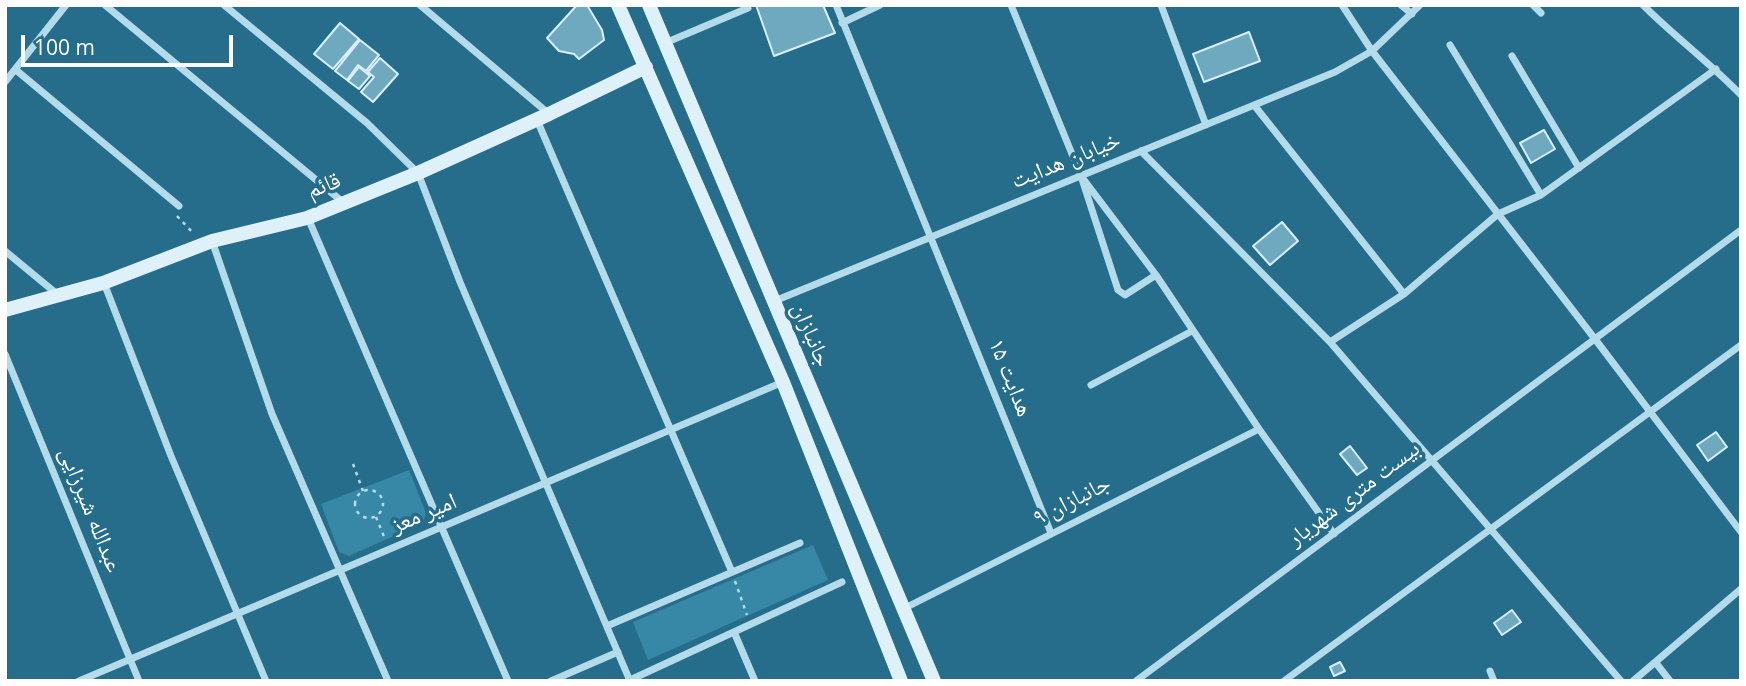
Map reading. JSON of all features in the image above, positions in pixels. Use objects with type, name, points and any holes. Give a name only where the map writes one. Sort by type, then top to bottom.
[{"type":"main road","name":"جانبازان","points":[[618,5],[783,382],[901,681]]},
{"type":"main road","name":"جانبازان","points":[[649,5],[933,681]]},
{"type":"main road","name":"قائم","points":[[5,310],[103,283],[207,243],[307,218],[344,204],[543,117],[646,67]]},
{"type":"street","points":[[5,82],[66,5]]},
{"type":"street","points":[[105,5],[344,204]]},
{"type":"street","points":[[224,5],[366,123],[418,173],[480,328],[630,680],[842,582]]},
{"type":"street","points":[[420,5],[543,117],[604,275],[732,572]]},
{"type":"street","name":"هدایت ۱۵","points":[[836,5],[1051,533]]},
{"type":"street","points":[[842,23],[880,5]]},
{"type":"street","points":[[1011,5],[1081,176],[1118,290],[1125,295],[1156,275]]},
{"type":"street","points":[[1161,5],[1206,125]]},
{"type":"street","points":[[1342,5],[1373,51],[1741,532]]},
{"type":"street","points":[[1401,5],[1412,14]]},
{"type":"street","name":"خیابان هدایت","points":[[772,302],[1335,72],[1373,51],[1420,5]]},
{"type":"street","points":[[1533,5],[1541,13]]},
{"type":"street","points":[[1643,5],[1666,29],[1716,69],[1741,95]]},
{"type":"street","points":[[664,43],[748,8]]},
{"type":"street","points":[[1450,45],[1541,195]]},
{"type":"street","points":[[1513,56],[1579,168]]},
{"type":"street","points":[[1330,342],[1404,294],[1498,214],[1541,195],[1716,69]]},
{"type":"street","points":[[16,71],[179,206]]},
{"type":"street","points":[[1254,105],[1404,294]]},
{"type":"street","points":[[1141,151],[1330,342],[1621,681]]},
{"type":"street","points":[[1081,176],[1156,275],[1259,429],[1334,534]]},
{"type":"street","points":[[307,218],[508,681]]},
{"type":"street","name":"بیست متری شهریار","points":[[1136,681],[1741,230]]},
{"type":"street","points":[[207,243],[272,414],[388,681]]},
{"type":"street","points":[[5,251],[58,295]]},
{"type":"street","points":[[103,283],[171,456],[266,681]]},
{"type":"street","points":[[1091,384],[1192,331]]},
{"type":"street","points":[[1284,681],[1741,345]]},
{"type":"street","name":"عبدالله شیرزایی","points":[[5,354],[139,681]]},
{"type":"street","name":"امیر معز","points":[[79,681],[783,382]]},
{"type":"street","name":"جانبازان ۹","points":[[903,609],[1259,429]]},
{"type":"street","points":[[607,626],[800,543]]},
{"type":"street","points":[[1633,681],[1741,589]]},
{"type":"street","points":[[734,632],[755,681]]},
{"type":"street","points":[[551,681],[618,652]]},
{"type":"street","points":[[1656,663],[1670,681]]},
{"type":"street","points":[[1490,671],[1494,681]]},
{"type":"path","points":[[179,206],[175,214],[207,243]]},
{"type":"path","points":[[353,464],[363,491]]},
{"type":"path","points":[[363,491],[374,491],[381,497],[382,510],[376,517],[362,517],[355,509],[355,500],[363,491]]},
{"type":"path","points":[[376,517],[386,540]]},
{"type":"path","points":[[732,572],[751,625]]},
{"type":"shaded area","points":[[409,470],[426,513],[423,523],[349,556],[339,552],[321,504]]},
{"type":"shaded area","points":[[813,545],[828,580],[648,660],[633,622]]},
{"type":"building","points":[[577,5],[587,5],[602,30],[604,40],[579,59],[574,54],[559,51],[547,38]]},
{"type":"building","points":[[756,5],[823,5],[835,33],[774,56]]},
{"type":"building","points":[[340,23],[359,39],[333,69],[314,54]]},
{"type":"building","points":[[1249,32],[1260,61],[1204,82],[1193,54]]},
{"type":"building","points":[[360,40],[379,55],[366,71],[358,65],[347,80],[335,71]]},
{"type":"building","points":[[380,58],[398,74],[373,102],[361,92],[374,77],[368,72]]},
{"type":"building","points":[[359,67],[370,76],[359,89],[348,81]]},
{"type":"building","points":[[1544,130],[1555,149],[1531,163],[1520,143]]},
{"type":"building","points":[[1282,222],[1298,241],[1270,265],[1253,246]]},
{"type":"building","points":[[1716,432],[1727,447],[1708,461],[1697,445]]},
{"type":"building","points":[[1350,446],[1367,468],[1357,475],[1340,454]]},
{"type":"building","points":[[1512,610],[1521,622],[1502,635],[1494,623]]},
{"type":"building","points":[[1340,662],[1345,671],[1334,676],[1330,667]]}]
